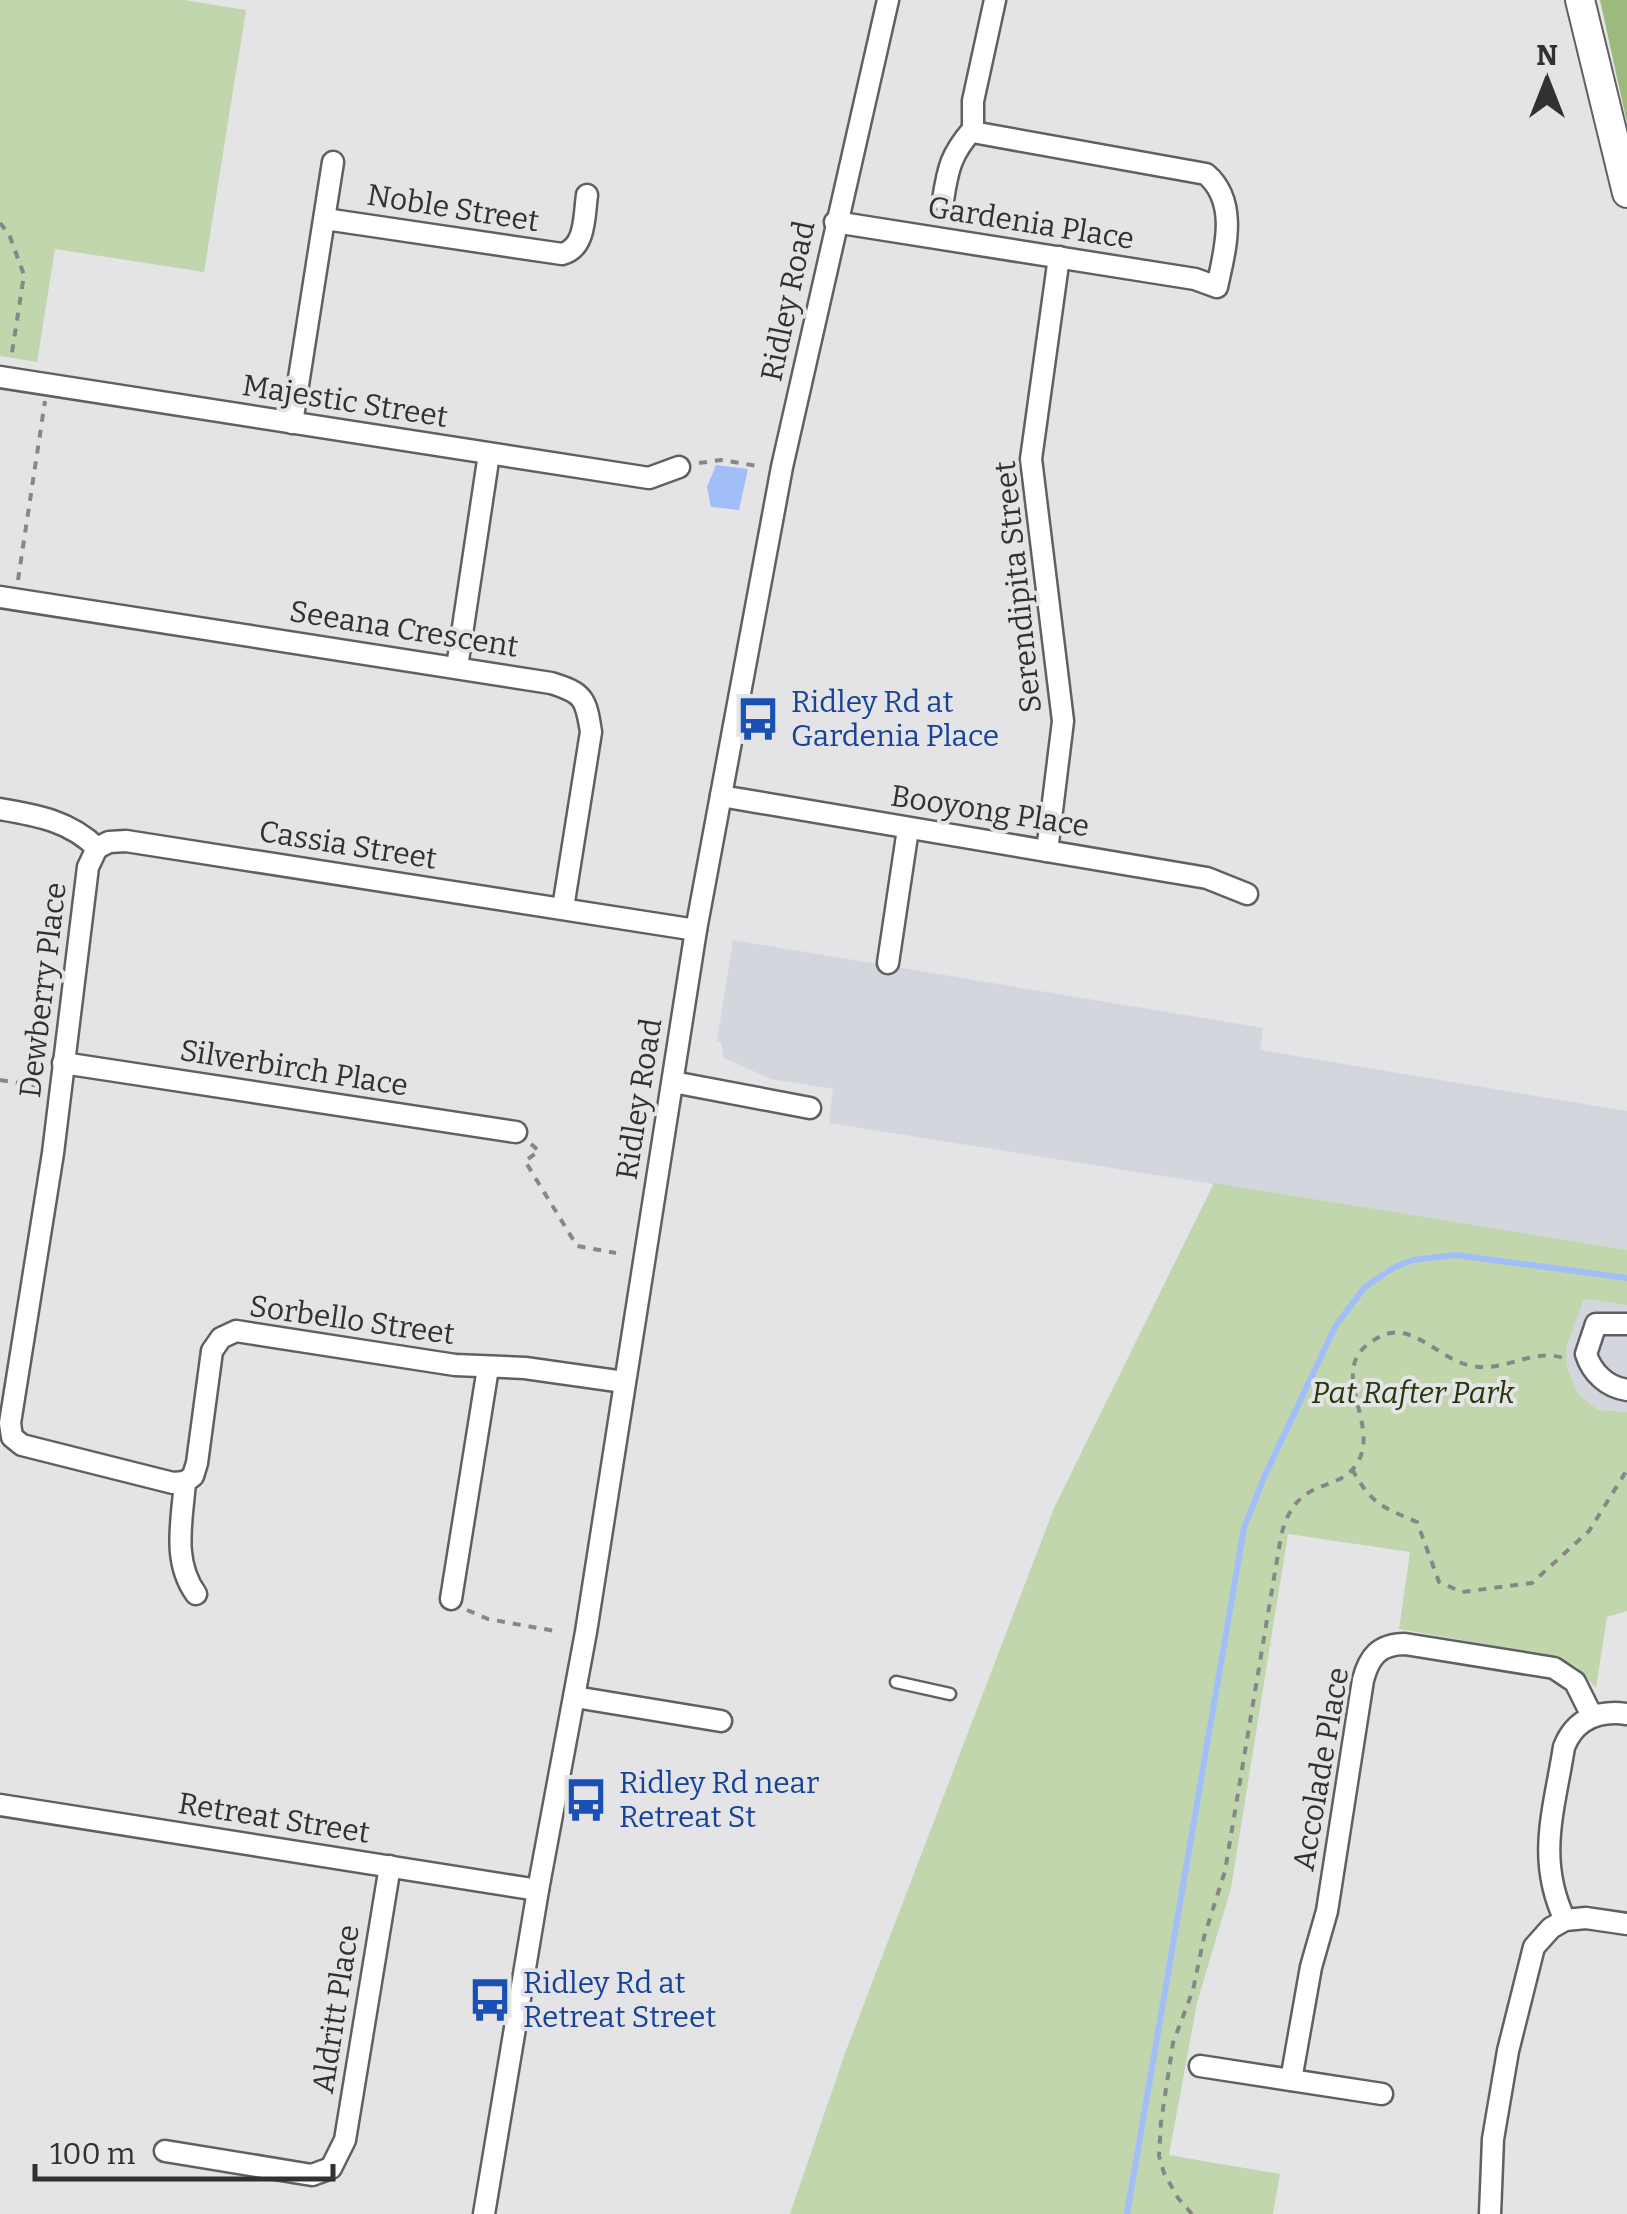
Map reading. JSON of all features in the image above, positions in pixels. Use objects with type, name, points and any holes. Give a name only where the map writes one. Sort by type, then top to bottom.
[{"type":"main road","points":[[1580,0],[1627,193]]},
{"type":"street","name":"Ridley Road","points":[[484,2214],[575,1697],[696,930],[782,466],[888,0]]},
{"type":"street","points":[[942,200],[948,166],[956,148],[973,129],[973,101],[995,0]]},
{"type":"street","name":"Gardenia Place","points":[[836,222],[1195,279],[1217,287],[1224,255],[1226,214],[1223,195],[1206,174],[1061,150],[973,129]]},
{"type":"street","points":[[292,423],[333,162]]},
{"type":"street","name":"Noble Street","points":[[325,218],[562,254],[579,244],[587,194]]},
{"type":"street","name":"Serendipita Street","points":[[1047,851],[1063,721],[1031,459],[1059,257]]},
{"type":"street","name":"Majestic Street","points":[[4,378],[649,478],[679,467]]},
{"type":"street","points":[[457,668],[489,454]]},
{"type":"street","name":"Seeana Crescent","points":[[8,598],[551,682],[576,690],[587,706],[591,732],[563,908]]},
{"type":"street","name":"Booyong Place","points":[[722,796],[1207,878],[1247,894]]},
{"type":"street","points":[[0,809],[43,816],[72,828],[98,848]]},
{"type":"street","points":[[888,963],[908,829]]},
{"type":"street","name":"Cassia Street","points":[[98,848],[108,842],[126,841],[696,930]]},
{"type":"street","name":"Dewberry Place","points":[[98,848],[88,867],[55,1069],[53,1153],[10,1424],[12,1437],[22,1445],[173,1483],[185,1482]]},
{"type":"street","name":"Silverbirch Place","points":[[55,1069],[516,1132]]},
{"type":"street","points":[[672,1082],[810,1108]]},
{"type":"street","points":[[1627,1324],[1596,1324],[1586,1354],[1590,1365],[1618,1388],[1627,1390]]},
{"type":"street","name":"Sorbello Street","points":[[196,1594],[183,1577],[180,1558],[185,1482],[193,1476],[197,1463],[212,1351],[221,1338],[236,1331],[488,1368],[542,1370],[624,1382]]},
{"type":"street","points":[[452,1599],[488,1368]]},
{"type":"street","name":"Accolade Place","points":[[1291,2080],[1311,1967],[1326,1912],[1363,1680],[1374,1654],[1388,1646],[1406,1644],[1554,1668],[1575,1682],[1592,1716]]},
{"type":"street","points":[[575,1697],[720,1721]]},
{"type":"street","points":[[1565,1920],[1550,1880],[1548,1850],[1564,1747],[1571,1732],[1592,1716],[1627,1714]]},
{"type":"street","name":"Retreat Street","points":[[0,1805],[538,1890]]},
{"type":"street","name":"Aldritt Place","points":[[165,2151],[312,2175],[331,2168],[345,2140],[390,1866]]},
{"type":"street","points":[[1490,2214],[1493,2139],[1508,2051],[1531,1958],[1541,1938],[1565,1920],[1586,1918],[1627,1924]]},
{"type":"street","points":[[1200,2066],[1382,2094]]},
{"type":"lane","points":[[896,1682],[950,1694]]},
{"type":"path","points":[[0,223],[24,275],[4,378]]},
{"type":"path","points":[[8,598],[48,385]]},
{"type":"path","points":[[679,467],[722,460],[758,466]]},
{"type":"path","points":[[0,1080],[38,1086],[42,1075],[55,1069]]},
{"type":"path","points":[[516,1132],[539,1151],[525,1161],[577,1246],[616,1253]]},
{"type":"path","points":[[1192,2214],[1178,2198],[1159,2156],[1173,2043],[1193,1990],[1204,1937],[1226,1871],[1288,1511],[1301,1496],[1352,1468],[1360,1459],[1363,1439],[1352,1369],[1360,1351],[1384,1334],[1409,1335],[1451,1359],[1478,1368],[1536,1354],[1561,1356],[1590,1365]]},
{"type":"path","points":[[1352,1468],[1363,1490],[1376,1503],[1417,1522],[1438,1582],[1462,1592],[1532,1583],[1589,1531],[1627,1470]]},
{"type":"path","points":[[452,1599],[474,1615],[555,1630]]},
{"type":"shaded area","points":[[733,940],[1263,1028],[1260,1050],[1627,1111],[1627,1250],[829,1123],[833,1089],[771,1079],[724,1058],[721,1042],[717,1041]]},
{"type":"shaded area","points":[[1584,1299],[1627,1305],[1627,1412],[1598,1410],[1579,1395],[1567,1367],[1566,1348]]},
{"type":"green space","points":[[0,0],[184,0],[246,10],[204,272],[55,249],[37,362],[0,356]]},
{"type":"green space","points":[[1600,0],[1627,0],[1627,123]]},
{"type":"green space","name":"Pat Rafter Park","points":[[1214,1183],[1627,1250],[1627,1305],[1584,1299],[1566,1348],[1567,1367],[1579,1395],[1598,1410],[1627,1412],[1627,1611],[1607,1617],[1596,1688],[1577,1667],[1547,1655],[1399,1629],[1410,1552],[1288,1534],[1231,1888],[1197,2003],[1169,2155],[1280,2174],[1273,2214],[790,2214],[844,2056],[1054,1508]]},
{"type":"water","points":[[716,465],[748,469],[739,510],[711,507],[707,487]]},
{"type":"waterway","points":[[1127,2214],[1244,1528],[1336,1325],[1365,1287],[1413,1260],[1456,1255],[1627,1278]]},
{"type":"place","name":"Ridley Rd at Gardenia Place","points":[[758,719]]},
{"type":"place","name":"Ridley Rd near Retreat St","points":[[586,1800]]},
{"type":"place","name":"Ridley Rd at Retreat Street","points":[[490,2000]]}]
